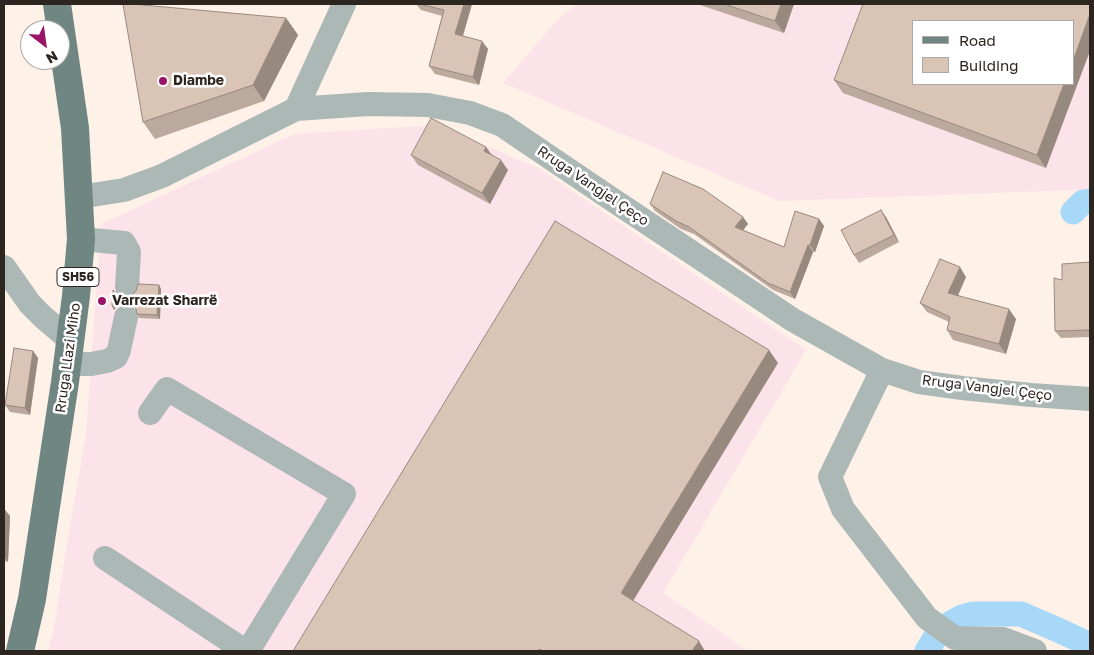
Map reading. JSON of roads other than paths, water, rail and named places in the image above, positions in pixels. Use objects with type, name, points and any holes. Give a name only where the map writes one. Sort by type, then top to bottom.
[{"type":"main road","name":"Rruga Llazi Miho","points":[[20,651],[32,599],[69,352],[81,239],[74,128],[57,4]]},
{"type":"street","points":[[296,109],[344,4]]},
{"type":"street","name":"Rruga Vangjel Çeço","points":[[79,197],[124,190],[162,176],[296,109],[368,104],[428,105],[470,114],[502,125],[793,320],[882,370],[919,382],[962,388],[1090,399]]},
{"type":"street","points":[[81,239],[124,243],[129,252],[127,287]]},
{"type":"street","points":[[4,267],[30,304],[69,352],[91,364],[107,362],[116,357],[126,317]]},
{"type":"street","points":[[882,370],[830,477],[843,509],[927,618],[955,638],[1003,639],[1035,651]]},
{"type":"street","points":[[105,558],[246,651],[344,494],[167,389],[150,413]]},
{"type":"waterway","points":[[1073,212],[1083,202],[1090,201]]},
{"type":"waterway","points":[[951,623],[973,614],[1021,614],[1090,646]]},
{"type":"waterway","points":[[927,651],[935,638]]},
{"type":"place","name":"Diambe","points":[[163,81]]},
{"type":"place","name":"Varrezat Sharrë","points":[[102,301]]}]
